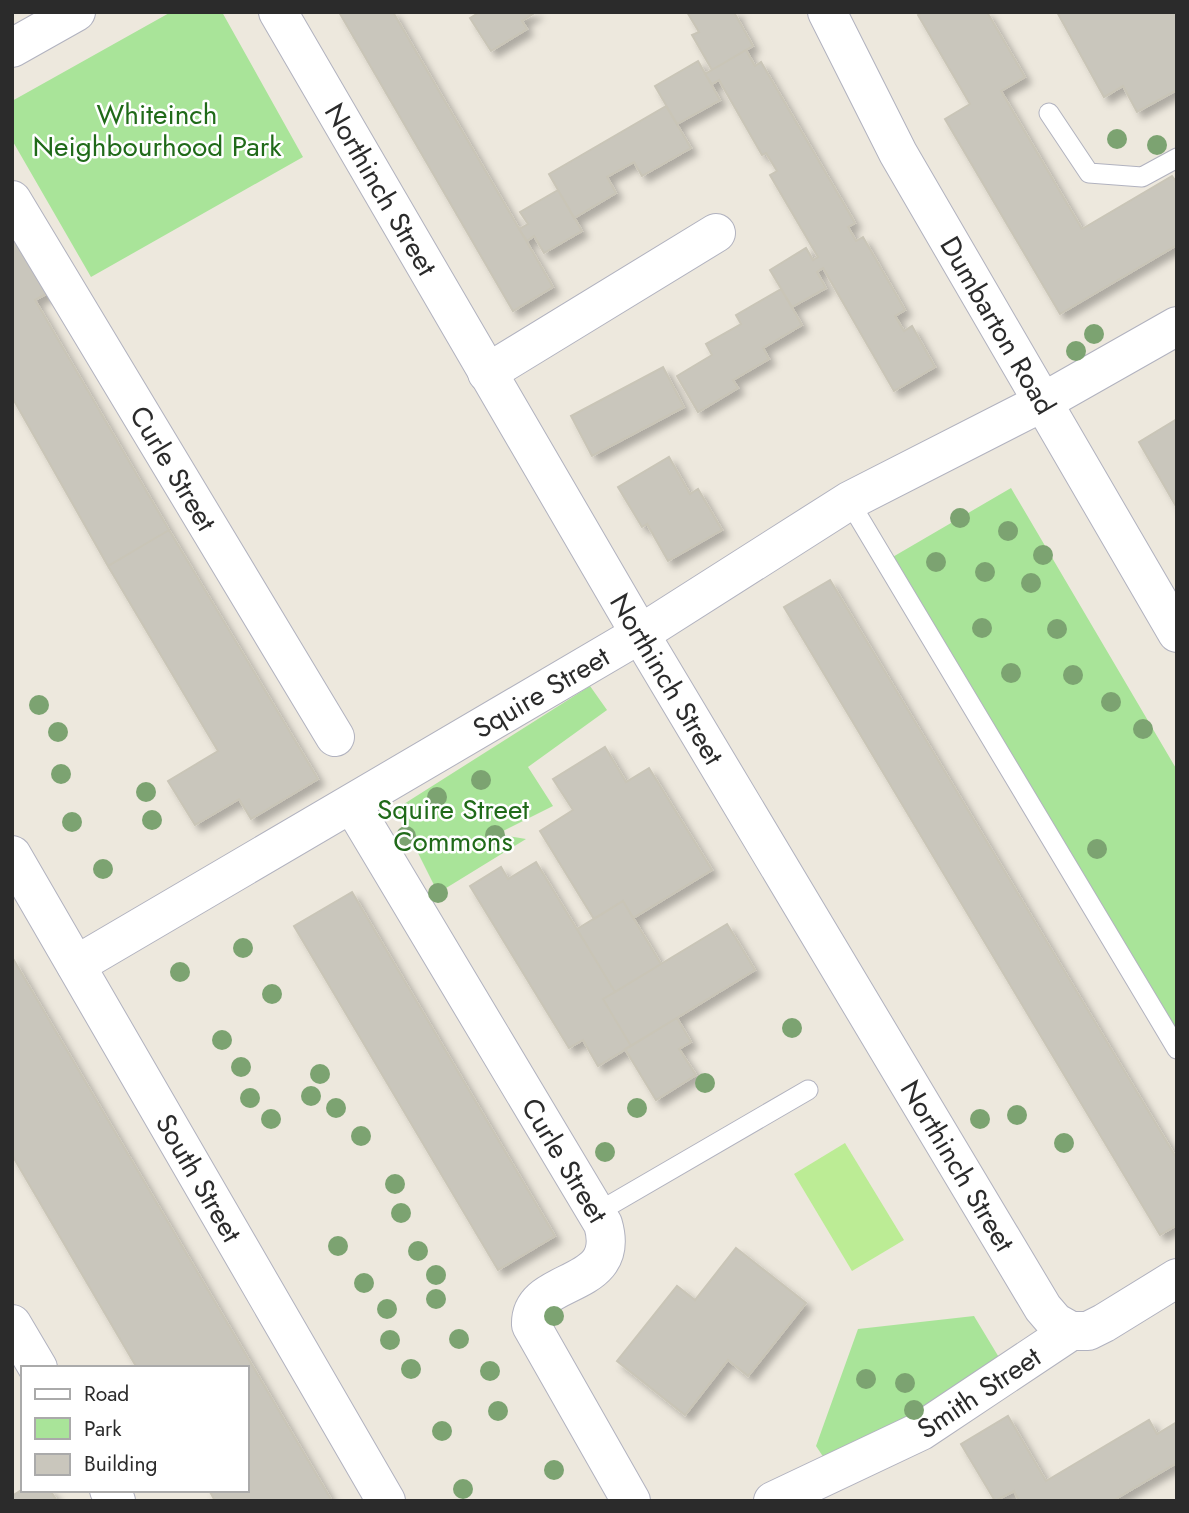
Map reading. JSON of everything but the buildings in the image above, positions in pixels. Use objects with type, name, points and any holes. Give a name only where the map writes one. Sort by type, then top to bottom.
[{"type":"street","points":[[12,48],[76,12]]},
{"type":"street","name":"Northinch Street","points":[[278,12],[640,634],[1043,1307],[1055,1322],[1071,1331]]},
{"type":"street","name":"Dumbarton Road","points":[[827,12],[898,153],[1177,633]]},
{"type":"street","name":"Curle Street","points":[[12,200],[335,737]]},
{"type":"street","points":[[487,373],[716,233]]},
{"type":"street","name":"Squire Street","points":[[76,965],[640,634],[849,501],[1043,402],[1177,326]]},
{"type":"street","name":"Curle Street","points":[[352,804],[598,1212],[607,1238],[605,1252],[598,1265],[589,1273],[540,1300],[530,1315],[531,1325],[631,1501]]},
{"type":"street","name":"South Street","points":[[12,855],[386,1501]]},
{"type":"street","name":"Smith Street","points":[[781,1496],[921,1432],[1071,1331],[1088,1331],[1104,1323],[1177,1278]]},
{"type":"street","points":[[12,1324],[37,1366]]},
{"type":"lane","points":[[1049,113],[1089,173],[1142,177],[1177,158]]},
{"type":"lane","points":[[849,501],[1177,1049]]},
{"type":"lane","points":[[598,1212],[807,1090]]},
{"type":"green space","name":"Whiteinch Neighbourhood Park","points":[[171,12],[222,12],[303,157],[91,277],[12,140],[12,101]]},
{"type":"green space","points":[[1011,488],[1177,770],[1177,1044],[891,558]]},
{"type":"green space","name":"Squire Street Commons","points":[[590,686],[607,710],[528,767],[553,806],[497,834],[526,839],[438,893],[396,809]]},
{"type":"green space","points":[[845,1143],[904,1240],[852,1271],[794,1174]]},
{"type":"green space","points":[[974,1316],[1006,1369],[834,1473],[816,1446],[858,1329]]}]
